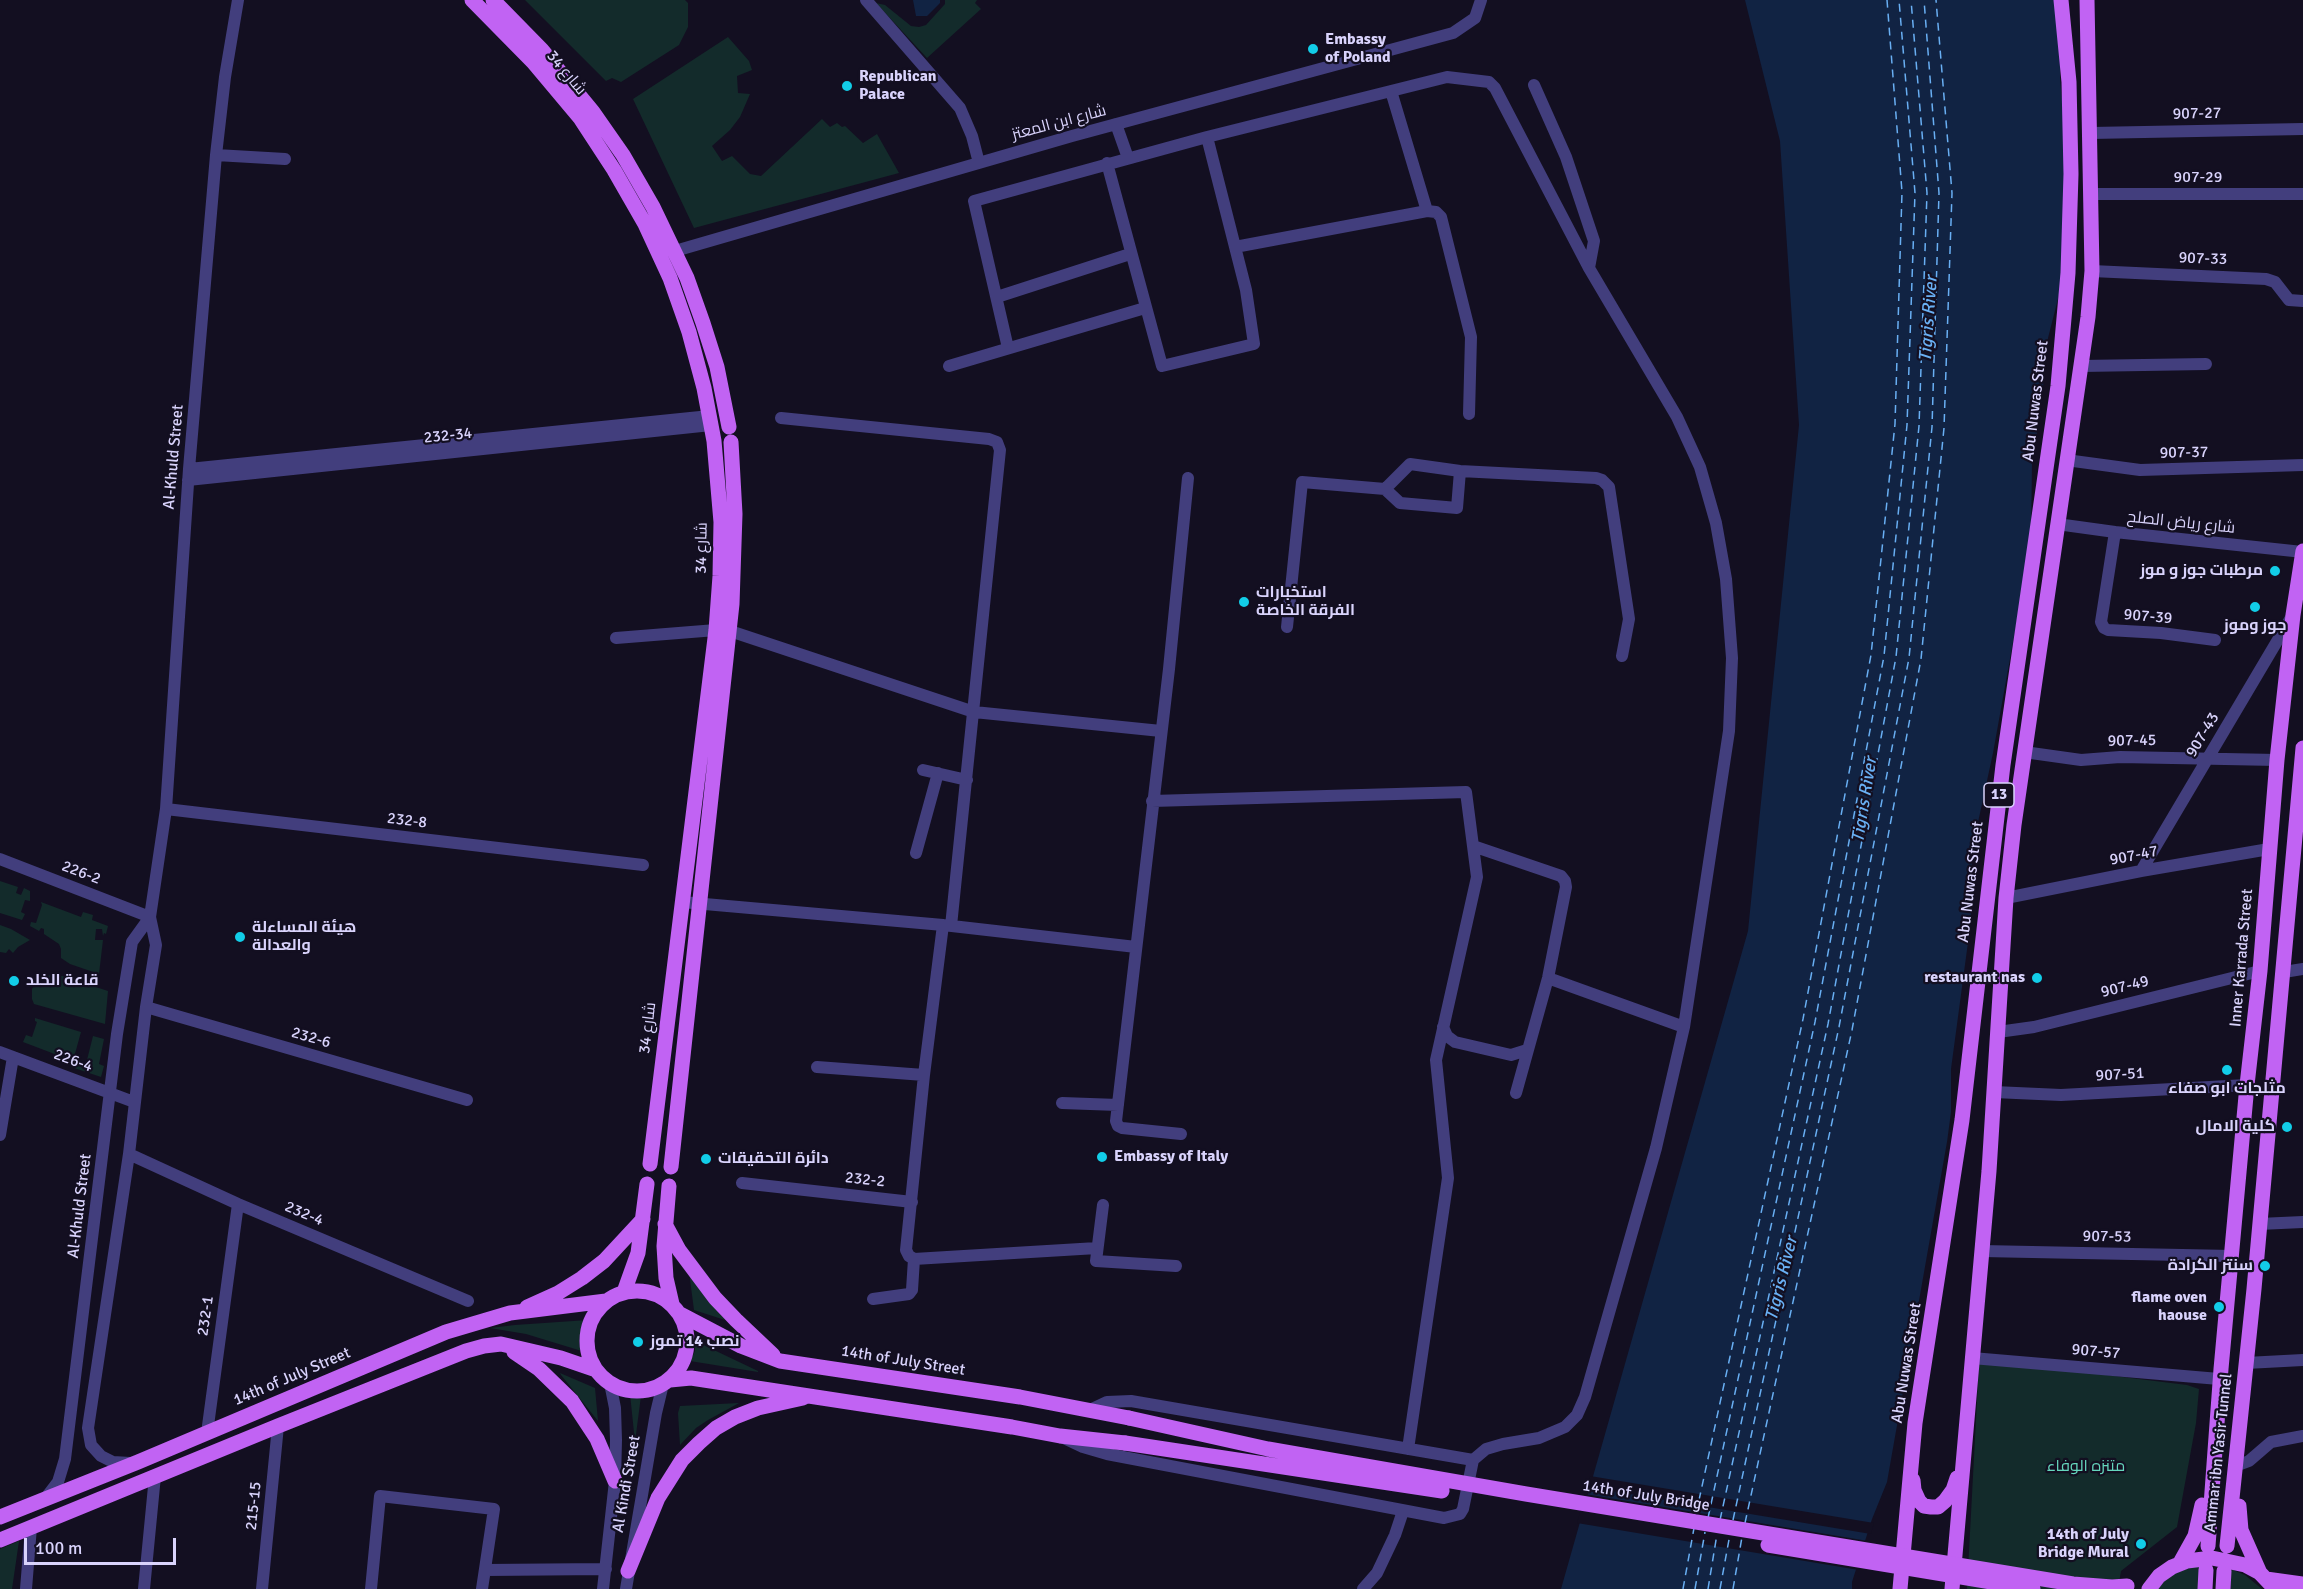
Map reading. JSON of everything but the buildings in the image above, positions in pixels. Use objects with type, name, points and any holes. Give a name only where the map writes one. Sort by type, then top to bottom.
[{"type":"main road","name":"شارع 34","points":[[472,0],[521,49],[563,97],[597,144],[630,196],[659,251],[680,305],[697,360],[711,421],[721,522],[720,576],[723,630],[700,903],[671,1167]]},
{"type":"main road","name":"شارع 34","points":[[493,0],[542,50],[593,112],[640,183],[675,251],[711,345],[730,435],[735,546],[682,902],[650,1164]]},
{"type":"main road","name":"Abu Nuwas Street","points":[[1900,1589],[1915,1423],[1962,1120],[2003,765],[2058,386],[2068,273],[2071,174],[2069,82],[2061,0]]},
{"type":"main road","name":"13","points":[[1952,1589],[1982,1251],[2006,898],[2024,752],[2081,366],[2092,271],[2087,0]]},
{"type":"main road","name":"Inner Karrada Street","points":[[2220,1374],[2260,971],[2277,760],[2293,615],[2303,552]]},
{"type":"main road","points":[[2267,1580],[2244,1542],[2239,1520],[2241,1464],[2246,1363],[2303,748]]},
{"type":"main road","points":[[624,1292],[638,1253],[647,1184]]},
{"type":"main road","points":[[0,1540],[278,1426],[466,1351],[484,1346],[501,1344],[561,1358],[596,1370],[610,1383],[627,1390],[655,1388],[677,1372],[686,1354],[687,1334],[676,1309],[664,1262],[669,1186]]},
{"type":"main road","points":[[510,1313],[558,1293],[582,1278],[604,1261],[643,1219]]},
{"type":"main road","points":[[665,1224],[680,1250],[715,1298],[780,1361]]},
{"type":"main road","points":[[596,1370],[588,1350],[589,1328],[598,1309],[606,1301],[624,1292],[646,1291],[657,1294],[676,1309]]},
{"type":"main road","name":"14th of July Street","points":[[0,1517],[138,1462],[446,1332],[510,1313],[606,1301]]},
{"type":"main road","name":"14th of July Street","points":[[676,1309],[741,1346],[780,1361],[1129,1418]]},
{"type":"main road","points":[[501,1344],[539,1369],[572,1401],[597,1439],[615,1481]]},
{"type":"main road","name":"Ammar ibn Yasir Tunnel","points":[[2227,1546],[2246,1363]]},
{"type":"main road","points":[[2180,1563],[2195,1536],[2200,1519],[2220,1374]]},
{"type":"main road","name":"Ammar ibn Yasir Tunnel","points":[[2208,1546],[2220,1374]]},
{"type":"main road","points":[[666,1382],[692,1378],[1060,1436]]},
{"type":"main road","points":[[628,1571],[658,1498],[682,1460],[699,1443],[716,1428],[735,1417],[758,1408],[812,1397]]},
{"type":"main road","points":[[1915,1423],[1914,1490],[1924,1506],[1938,1507],[1953,1490],[1959,1473],[1966,1417]]},
{"type":"main road","name":"14th of July Bridge","points":[[1129,1418],[1260,1447],[1401,1473],[2073,1584],[2127,1586],[2159,1576]]},
{"type":"main road","name":"14th of July Bridge","points":[[1060,1436],[1125,1443],[1388,1481],[2033,1589]]},
{"type":"main road","points":[[2149,1589],[2159,1576],[2180,1563],[2195,1559],[2221,1559],[2245,1565],[2267,1580],[2303,1584]]},
{"type":"main road","points":[[2205,1589],[2206,1570]]},
{"type":"main road","points":[[2223,1589],[2224,1571]]},
{"type":"street","name":"Al-Khuld Street","points":[[138,1462],[119,1463],[101,1456],[91,1445],[88,1428],[129,1154],[146,1007],[156,945],[150,917],[166,809],[188,475],[216,155],[225,77],[238,0]]},
{"type":"street","points":[[866,0],[960,108],[972,136],[979,163]]},
{"type":"street","name":"شارع ابن المعتز","points":[[675,251],[1116,124],[1452,33],[1475,18],[1480,0]]},
{"type":"street","points":[[1008,348],[974,201],[1207,137],[1447,77],[1489,82],[1495,88],[1589,268],[1677,417],[1695,457],[1716,523],[1726,579],[1732,658],[1729,731],[1684,1027],[1656,1148],[1586,1397],[1577,1415],[1565,1426],[1539,1438],[1486,1449],[1473,1460],[1460,1514],[1444,1518],[1107,1454],[1083,1448],[1060,1436]]},
{"type":"street","points":[[1533,86],[1566,157],[1594,242],[1589,268]]},
{"type":"street","points":[[1391,91],[1427,211]]},
{"type":"street","points":[[1116,124],[1128,158]]},
{"type":"street","name":"907-27","points":[[2091,133],[2303,129]]},
{"type":"street","points":[[1107,164],[1162,366],[1254,345],[1246,290],[1207,137]]},
{"type":"street","points":[[216,155],[285,159]]},
{"type":"street","name":"907-29","points":[[2092,194],[2303,194]]},
{"type":"street","points":[[1235,247],[1427,211],[1436,212],[1441,217],[1471,337],[1469,414]]},
{"type":"street","points":[[997,297],[1130,254]]},
{"type":"street","name":"907-33","points":[[2092,271],[2266,279],[2275,282],[2289,300],[2303,302]]},
{"type":"street","points":[[949,366],[1145,308]]},
{"type":"street","points":[[2081,366],[2206,364]]},
{"type":"street","points":[[781,418],[989,439],[997,442],[1000,450],[967,780],[924,1075],[906,1250],[914,1259],[1097,1248]]},
{"type":"street","name":"232-34","points":[[188,475],[711,421]]},
{"type":"street","name":"907-37","points":[[2066,460],[2140,470],[2303,465]]},
{"type":"street","points":[[1385,489],[1410,465],[1460,471],[1596,478],[1609,487],[1629,619],[1622,656]]},
{"type":"street","points":[[1287,627],[1302,482],[1385,489],[1400,503],[1457,508],[1460,471]]},
{"type":"street","points":[[1181,1134],[1118,1126],[1116,1121],[1188,478]]},
{"type":"street","name":"شارع رياض الصلح","points":[[2057,524],[2303,552]]},
{"type":"street","name":"907-39","points":[[2115,532],[2101,622],[2104,628],[2216,640]]},
{"type":"street","name":"907-43","points":[[2141,871],[2293,615]]},
{"type":"street","points":[[616,638],[723,630],[974,712],[1161,732]]},
{"type":"street","name":"907-45","points":[[2024,752],[2081,760],[2120,757],[2277,760]]},
{"type":"street","points":[[923,770],[967,780]]},
{"type":"street","points":[[916,853],[938,773]]},
{"type":"street","points":[[1152,801],[1466,792],[1477,876],[1436,1060],[1448,1178],[1408,1449]]},
{"type":"street","name":"232-8","points":[[166,809],[643,865]]},
{"type":"street","points":[[1473,846],[1561,876],[1565,880],[1566,887],[1548,978],[1516,1093]]},
{"type":"street","name":"907-47","points":[[2006,898],[2141,871],[2269,849]]},
{"type":"street","name":"226-2","points":[[0,859],[150,917]]},
{"type":"street","points":[[682,902],[947,926],[1136,947]]},
{"type":"street","name":"Al-Khuld Street","points":[[44,1500],[58,1482],[65,1459],[117,1034],[132,942],[150,917]]},
{"type":"street","points":[[2284,972],[2303,969]]},
{"type":"street","name":"907-49","points":[[1998,1032],[2034,1027],[2260,971]]},
{"type":"street","points":[[1548,978],[1684,1027]]},
{"type":"street","name":"232-6","points":[[146,1007],[466,1100]]},
{"type":"street","points":[[1443,1027],[1447,1036],[1455,1042],[1511,1055],[1527,1050]]},
{"type":"street","name":"226-4","points":[[0,1052],[134,1101]]},
{"type":"street","points":[[0,1135],[13,1057]]},
{"type":"street","points":[[818,1067],[924,1075]]},
{"type":"street","name":"907-51","points":[[1994,1092],[2061,1095],[2247,1085]]},
{"type":"street","points":[[1062,1103],[1118,1105]]},
{"type":"street","name":"232-4","points":[[129,1154],[238,1204],[468,1301]]},
{"type":"street","name":"232-2","points":[[742,1183],[912,1202]]},
{"type":"street","name":"232-1","points":[[207,1433],[238,1204]]},
{"type":"street","points":[[1103,1204],[1096,1261],[1176,1266]]},
{"type":"street","points":[[2259,1224],[2303,1222]]},
{"type":"street","name":"907-53","points":[[1982,1251],[2232,1256]]},
{"type":"street","points":[[873,1299],[909,1294],[912,1290],[914,1259]]},
{"type":"street","name":"907-57","points":[[1972,1358],[2220,1374]]},
{"type":"street","points":[[2246,1363],[2303,1360]]},
{"type":"street","name":"Al Kindi Street","points":[[626,1589],[656,1413],[666,1382]]},
{"type":"street","name":"Al Kindi Street","points":[[603,1589],[615,1481],[615,1408],[610,1383]]},
{"type":"street","points":[[1090,1410],[1107,1402],[1131,1401],[1473,1460]]},
{"type":"street","name":"215-15","points":[[262,1589],[278,1426]]},
{"type":"street","points":[[2241,1464],[2249,1461],[2271,1442],[2303,1436]]},
{"type":"street","points":[[144,1589],[155,1476]]},
{"type":"street","points":[[370,1589],[380,1496],[494,1509],[482,1589]]},
{"type":"street","points":[[1363,1589],[1377,1573],[1395,1535],[1403,1511]]},
{"type":"street","points":[[26,1589],[32,1527]]},
{"type":"street","points":[[485,1570],[606,1569]]},
{"type":"green space","points":[[525,0],[685,0],[688,3],[688,27],[679,45],[621,82],[612,78],[606,81]]},
{"type":"green space","points":[[945,0],[977,0],[975,3],[981,9],[927,58],[876,3],[885,5],[911,26],[919,27],[926,25],[945,4]]},
{"type":"green space","points":[[728,37],[749,61],[752,70],[737,76],[738,93],[750,94],[740,117],[730,130],[712,146],[722,161],[732,156],[750,174],[761,176],[822,119],[830,127],[837,123],[842,127],[845,126],[863,143],[877,134],[899,173],[694,228],[633,99]]},
{"type":"green space","points":[[0,881],[18,887],[16,893],[21,895],[24,888],[30,891],[30,901],[25,900],[21,912],[25,914],[22,920],[0,913]]},
{"type":"green space","points":[[41,902],[81,917],[83,912],[93,915],[92,920],[108,926],[103,936],[102,929],[96,929],[95,940],[103,940],[99,974],[70,964],[61,958],[59,944],[44,934],[44,929],[41,928],[39,931],[30,926],[31,922],[36,923]]},
{"type":"green space","points":[[0,925],[30,940],[13,953],[9,949],[6,953],[0,952]]},
{"type":"green space","points":[[56,974],[108,991],[105,1024],[34,1004],[32,989],[36,982],[42,977]]},
{"type":"green space","points":[[35,1018],[81,1032],[73,1061],[23,1042],[26,1035],[32,1037],[37,1022]]},
{"type":"green space","points":[[93,1036],[104,1039],[99,1064],[104,1066],[101,1077],[71,1067],[73,1061],[86,1064]]},
{"type":"green space","points":[[689,1272],[725,1320],[694,1310]]},
{"type":"green space","points":[[588,1320],[582,1340],[585,1352],[526,1334],[490,1328],[515,1325]]},
{"type":"green space","points":[[695,1341],[758,1372],[690,1361],[695,1351]]},
{"type":"green space","name":"متنزه الوفاء","points":[[1979,1363],[2026,1365],[2187,1385],[2199,1389],[2196,1423],[2177,1527],[2121,1571],[2118,1589],[1967,1589]]},
{"type":"green space","points":[[560,1373],[595,1388],[598,1421],[561,1375]]},
{"type":"green space","points":[[630,1394],[641,1396],[635,1442]]},
{"type":"green space","points":[[739,1403],[696,1428],[680,1445],[678,1413],[680,1406]]},
{"type":"green space","points":[[19,1541],[12,1589],[0,1589],[0,1549]]},
{"type":"green space","points":[[2203,1566],[2201,1589],[2158,1589],[2164,1581],[2176,1573]]},
{"type":"green space","points":[[2228,1568],[2245,1575],[2262,1589],[2227,1589]]},
{"type":"water","points":[[913,0],[940,0],[940,3],[927,16],[916,16]]},
{"type":"water","name":"Tigris River","points":[[1745,0],[2061,0],[2060,78],[2066,143],[2061,287],[2048,338],[2040,415],[2032,460],[2031,542],[1993,753],[1972,850],[1971,920],[1951,1069],[1951,1112],[1947,1142],[1887,1482],[1872,1519],[1852,1582],[1852,1589],[1561,1589],[1748,931],[1799,425],[1780,141]]},
{"type":"pier","points":[[1590,1476],[1874,1523],[1871,1534],[1587,1487]]},
{"type":"pier","points":[[1585,1494],[1868,1541],[1859,1570],[1577,1523]]},
{"type":"ferry route","points":[[1696,1514],[1803,1019],[1871,655],[1895,424],[1902,192],[1887,0]]},
{"type":"ferry route","points":[[1708,1518],[1815,1022],[1884,656],[1907,425],[1915,193],[1899,0]]},
{"type":"ferry route","points":[[1720,1520],[1828,1024],[1896,657],[1919,426],[1927,193],[1911,0]]},
{"type":"ferry route","points":[[1733,1520],[1839,1027],[1909,658],[1932,427],[1939,193],[1924,0]]},
{"type":"ferry route","points":[[1745,1523],[1852,1030],[1921,659],[1944,428],[1952,193],[1936,0]]},
{"type":"ferry route","points":[[1683,1589],[1694,1528]]},
{"type":"ferry route","points":[[1695,1589],[1705,1532]]},
{"type":"ferry route","points":[[1708,1589],[1717,1534]]},
{"type":"ferry route","points":[[1720,1589],[1730,1534]]},
{"type":"ferry route","points":[[1733,1589],[1742,1537]]},
{"type":"place","name":"Embassy of Poland","points":[[1313,49]]},
{"type":"place","name":"Republican Palace","points":[[847,86]]},
{"type":"place","name":"مرطبات جوز و موز","points":[[2275,571]]},
{"type":"place","name":"استخبارات الفرقة الخاصة","points":[[1244,602]]},
{"type":"place","name":"جوز وموز","points":[[2255,607]]},
{"type":"place","name":"هيئة المساءلة والعدالة","points":[[240,937]]},
{"type":"place","name":"restaurant nas","points":[[2037,978]]},
{"type":"place","name":"قاعة الخلد","points":[[14,981]]},
{"type":"place","name":"مثلجات ابو صفاء","points":[[2227,1070]]},
{"type":"place","name":"كلية الامال","points":[[2287,1127]]},
{"type":"place","name":"Embassy of Italy","points":[[1102,1157]]},
{"type":"place","name":"دائرة التحقيقات","points":[[706,1159]]},
{"type":"place","name":"سنتر الكرادة","points":[[2265,1266]]},
{"type":"place","name":"flame oven haouse","points":[[2219,1307]]},
{"type":"place","name":"نصب 14 تموز","points":[[638,1342]]},
{"type":"place","name":"14th of July Bridge Mural","points":[[2141,1544]]}]
